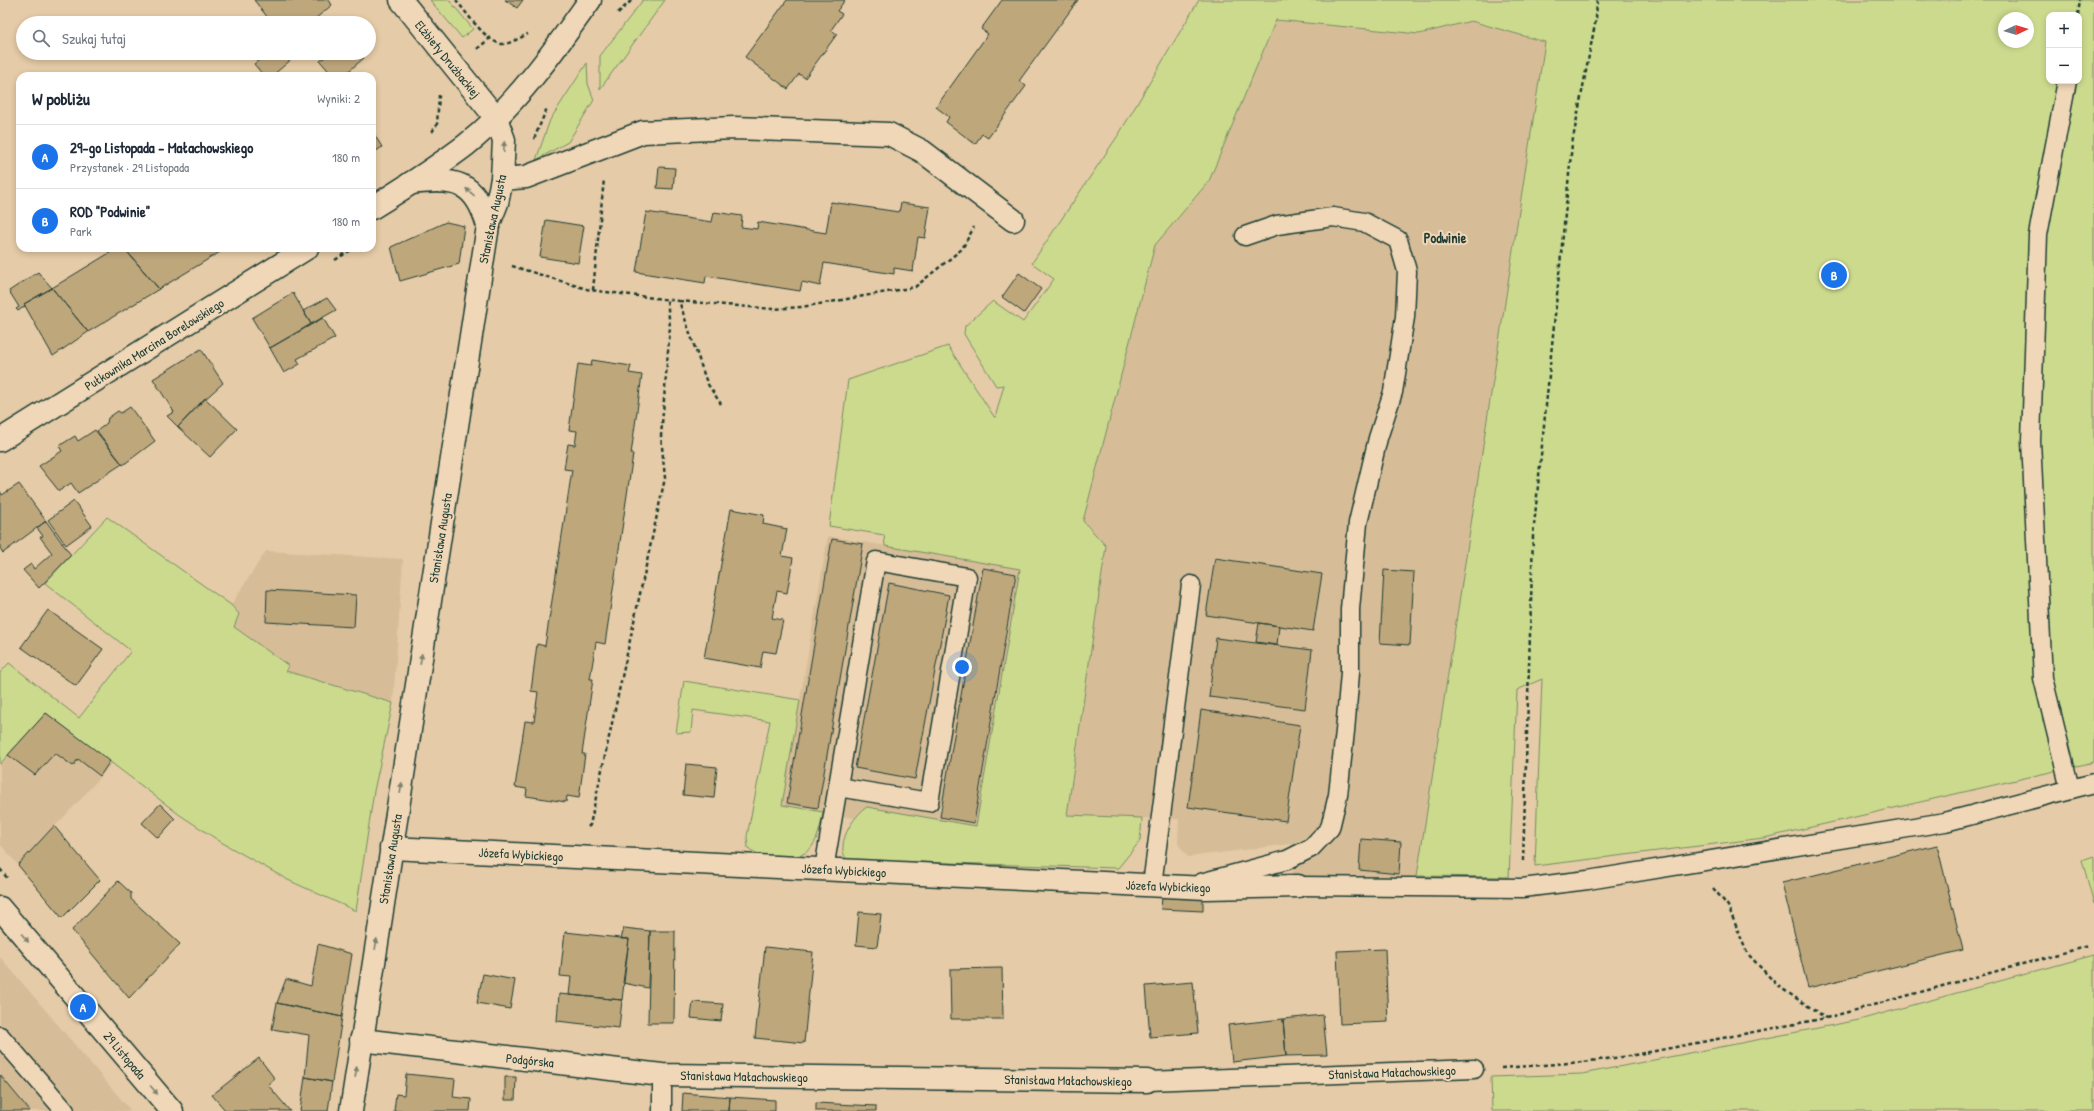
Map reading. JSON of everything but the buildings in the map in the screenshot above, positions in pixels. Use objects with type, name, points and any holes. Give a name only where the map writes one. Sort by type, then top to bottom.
[{"type":"street","name":"Elżbiety Drużbackiej","points":[[401,0],[496,118]]},
{"type":"street","points":[[376,205],[466,145],[496,118],[528,82],[590,0]]},
{"type":"street","name":"Stanisława Augusta","points":[[351,1111],[488,226],[497,203],[502,179],[504,140],[496,118]]},
{"type":"street","points":[[502,179],[526,177],[643,132],[734,128],[889,134],[922,151],[1013,220]]},
{"type":"street","points":[[411,183],[435,180],[454,182],[472,192],[483,207],[488,226]]},
{"type":"street","name":"Pułkownika Marcina Borelowskiego","points":[[0,440],[301,252]]},
{"type":"street","name":"Józefa Wybickiego","points":[[391,848],[1189,887],[1298,886]]},
{"type":"street","name":"29 Listopada","points":[[0,908],[172,1111]]},
{"type":"street","name":"Podgórska","points":[[361,1040],[662,1074]]},
{"type":"street","name":"Stanisława Małachowskiego","points":[[662,1074],[1147,1082]]},
{"type":"lane","points":[[2066,84],[2038,235],[2031,441],[2043,678],[2070,790]]},
{"type":"lane","points":[[1189,887],[1287,860],[1311,848],[1330,828],[1338,795],[1345,731],[1350,673],[1350,609],[1358,522],[1378,438],[1393,392],[1405,317],[1407,271],[1398,240],[1364,222],[1333,217],[1277,225],[1245,236]]},
{"type":"lane","points":[[824,869],[876,561],[968,577],[929,802],[838,787]]},
{"type":"lane","points":[[1152,885],[1191,585]]},
{"type":"lane","points":[[1298,886],[1522,888],[1588,880],[1945,822],[2094,784]]},
{"type":"lane","points":[[0,1036],[64,1111]]},
{"type":"lane","name":"Stanisława Małachowskiego","points":[[1147,1082],[1474,1069]]},
{"type":"lane","points":[[662,1074],[662,1111]]},
{"type":"path","points":[[456,0],[489,39],[498,43],[506,44],[528,34],[532,28]]},
{"type":"path","points":[[1522,888],[1530,691],[1534,528],[1572,144],[1596,19],[1597,0]]},
{"type":"path","points":[[2078,12],[2080,0]]},
{"type":"path","points":[[430,136],[437,124],[439,92]]},
{"type":"path","points":[[593,290],[604,173]]},
{"type":"path","points":[[507,265],[593,290],[668,300],[773,309],[802,307],[915,287],[962,249],[975,227],[974,220]]},
{"type":"path","points":[[584,831],[590,825],[665,478],[661,436],[670,327],[668,300]]},
{"type":"path","points":[[679,301],[707,383],[721,404]]},
{"type":"path","points":[[1683,864],[1708,883],[1728,906],[1747,953],[1778,986],[1826,1018]]},
{"type":"path","points":[[1474,1069],[1606,1059],[1826,1018],[2088,946]]},
{"type":"shaded area","points":[[1276,20],[1419,34],[1471,21],[1545,42],[1417,876],[1293,878],[1291,844],[1188,857],[1178,844],[1179,819],[1067,816],[1106,546],[1083,521],[1155,245],[1209,181]]},
{"type":"shaded area","points":[[828,536],[1020,569],[976,827],[867,807],[855,818],[782,805]]},
{"type":"shaded area","points":[[266,551],[403,559],[393,703],[286,671],[289,666],[234,627],[239,614],[231,605]]},
{"type":"shaded area","points":[[46,713],[113,762],[80,800],[18,865],[0,844],[0,764]]},
{"type":"shaded area","points":[[0,957],[30,992],[131,1111],[0,1111]]},
{"type":"green space","points":[[430,0],[449,0],[473,29],[462,38]]},
{"type":"green space","points":[[643,0],[665,0],[600,89],[600,56]]},
{"type":"green space","points":[[1199,0],[2094,0],[2094,762],[1764,838],[1535,866],[1542,679],[1517,690],[1509,877],[1417,876],[1545,42],[1471,21],[1419,34],[1276,20],[1209,181],[1155,245],[1083,521],[1106,546],[1067,815],[1142,818],[1140,841],[1118,868],[846,860],[843,852],[845,836],[851,824],[867,807],[976,826],[1020,569],[885,546],[884,535],[829,526],[848,380],[948,346],[995,418],[1004,385],[996,386],[964,334],[965,326],[993,301],[1023,322],[1054,279],[1032,263],[1119,134]]},
{"type":"green space","points":[[587,63],[588,84],[594,100],[568,142],[536,160],[550,120]]},
{"type":"green space","points":[[107,517],[231,605],[239,614],[234,627],[289,666],[286,671],[393,703],[374,791],[356,911],[288,880],[221,842],[180,815],[46,713],[0,764],[0,673],[9,663],[79,718],[131,651],[45,583]]},
{"type":"green space","points":[[684,681],[800,700],[782,805],[823,812],[819,832],[811,847],[806,852],[798,856],[777,857],[761,855],[748,848],[747,836],[770,721],[693,710],[691,732],[676,733]]},
{"type":"green space","points":[[2094,856],[2094,904],[2082,860]]},
{"type":"green space","points":[[2094,955],[2094,1111],[1492,1111],[1491,1077],[1582,1074],[1859,1020]]},
{"type":"place","name":"ROD \"Podwinie\"","points":[[1834,275]]},
{"type":"place","name":"29-go Listopada - Małachowskiego","points":[[83,1007]]},
{"type":"district","name":"Podwinie","points":[[1445,237]]}]
